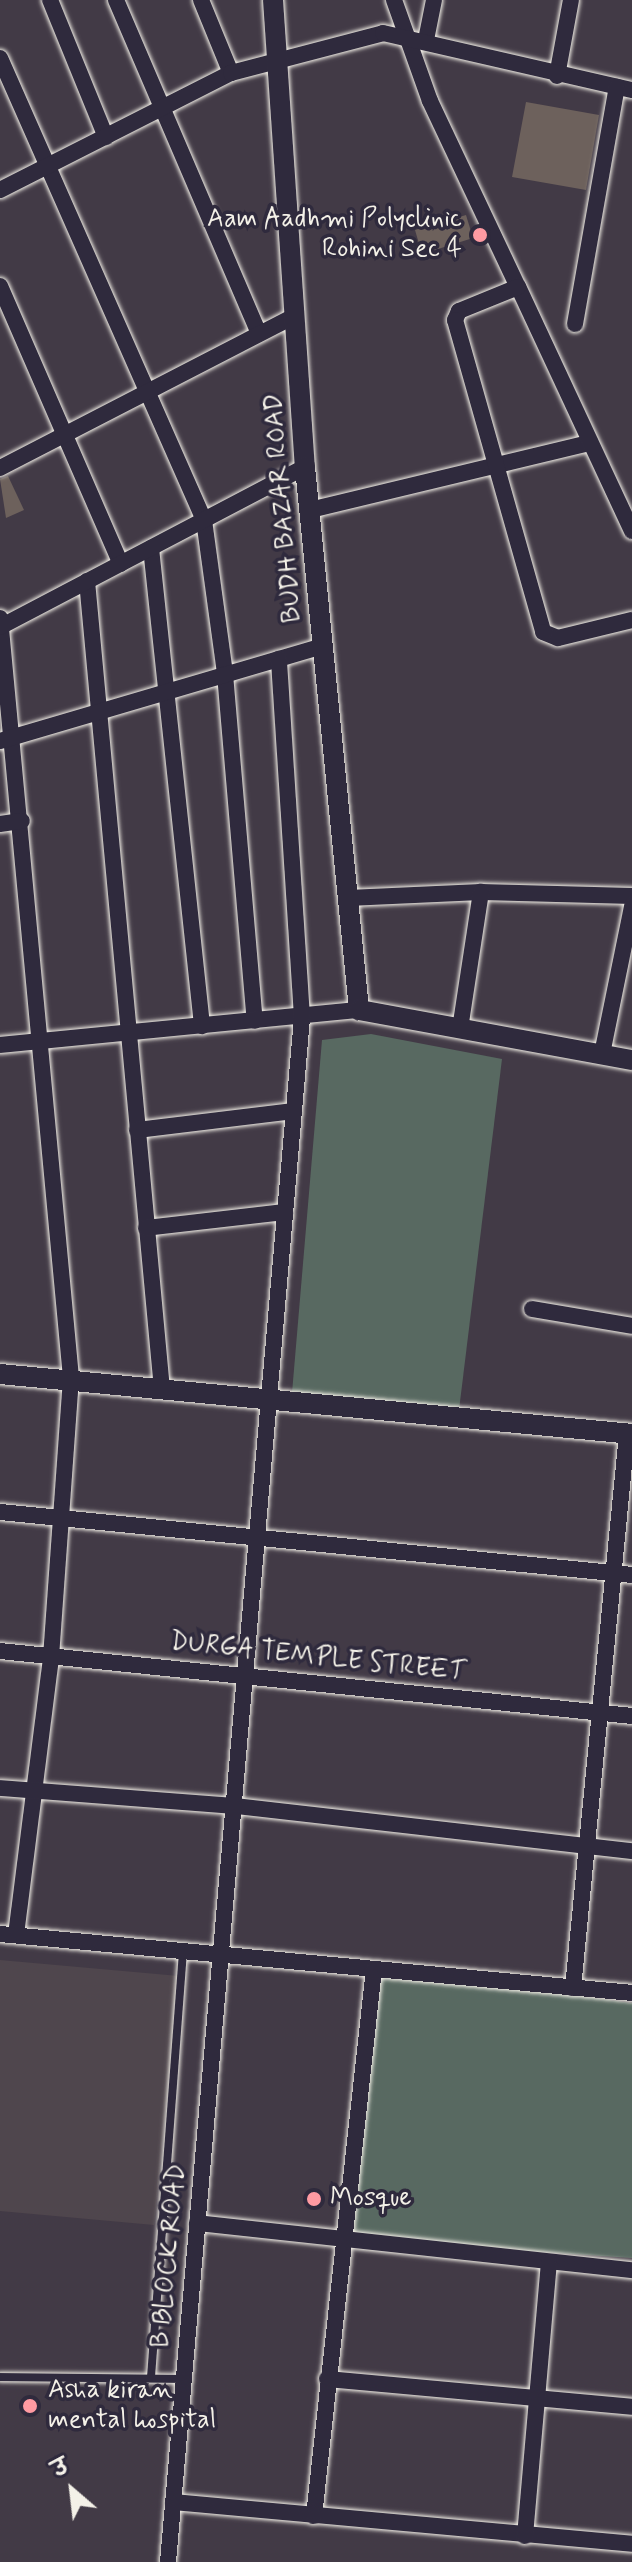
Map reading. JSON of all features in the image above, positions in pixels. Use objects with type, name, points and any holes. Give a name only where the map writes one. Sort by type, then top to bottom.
[{"type":"street","points":[[50,0],[106,137]]},
{"type":"street","points":[[116,0],[160,109],[259,334]]},
{"type":"street","points":[[201,0],[231,73]]},
{"type":"street","name":"BUDH BAZAR ROAD","points":[[273,0],[305,467],[359,1010]]},
{"type":"street","points":[[394,0],[405,34],[518,287],[632,531]]},
{"type":"street","points":[[426,40],[434,0]]},
{"type":"street","points":[[557,76],[571,0]]},
{"type":"street","points":[[0,190],[231,73],[278,57],[383,33],[405,34],[557,76],[625,89],[575,324]]},
{"type":"street","points":[[0,58],[144,393],[204,520],[225,674],[255,1021]]},
{"type":"street","points":[[0,286],[121,564]]},
{"type":"street","points":[[518,287],[455,315],[543,632],[558,638],[632,620]]},
{"type":"street","points":[[0,468],[293,317]]},
{"type":"street","points":[[310,510],[590,443]]},
{"type":"street","points":[[305,467],[1,623],[6,739],[22,821],[71,1378],[51,1658],[34,1792],[8,1934],[632,1993]]},
{"type":"street","points":[[151,548],[202,1026]]},
{"type":"street","points":[[87,581],[162,1390]]},
{"type":"street","points":[[6,739],[323,646]]},
{"type":"street","name":"B BLOCK ROAD","points":[[168,2562],[220,1955],[236,1806],[302,1017],[279,659]]},
{"type":"street","points":[[0,824],[22,821]]},
{"type":"street","points":[[348,898],[481,892],[632,896]]},
{"type":"street","points":[[460,1029],[481,892]]},
{"type":"street","points":[[602,1054],[632,906]]},
{"type":"street","points":[[0,1045],[359,1010],[632,1060]]},
{"type":"street","points":[[137,1130],[294,1111]]},
{"type":"street","points":[[146,1228],[285,1212]]},
{"type":"street","points":[[532,1309],[632,1326]]},
{"type":"street","points":[[0,1374],[71,1378],[162,1390],[630,1434],[613,1574],[573,1988]]},
{"type":"street","points":[[0,1512],[256,1540],[632,1575]]},
{"type":"street","name":"DURGA TEMPLE STREET","points":[[0,1651],[51,1658],[247,1673],[632,1716]]},
{"type":"street","points":[[0,1788],[236,1806],[632,1851]]},
{"type":"street","points":[[314,2516],[341,2239],[374,1969]]},
{"type":"street","points":[[197,2223],[632,2270]]},
{"type":"street","points":[[525,2536],[549,2262]]},
{"type":"street","points":[[327,2379],[632,2407]]},
{"type":"street","points":[[173,2502],[632,2544]]},
{"type":"lane","points":[[151,2377],[183,1951]]},
{"type":"lane","points":[[0,2377],[184,2379]]},
{"type":"shaded area","points":[[0,1960],[179,1976],[154,2225],[0,2211]]},
{"type":"green space","points":[[371,1034],[502,1059],[459,1410],[292,1393],[322,1040]]},
{"type":"green space","points":[[374,1969],[632,2003],[632,2258],[341,2239]]},
{"type":"building","points":[[526,102],[599,115],[586,190],[512,177]]},
{"type":"building","points":[[466,215],[473,238],[422,254],[415,230]]},
{"type":"building","points":[[8,476],[24,510],[6,518],[0,479]]},
{"type":"place","name":"Aam Aadhmi Polyclinic Rohini Sec 4","points":[[480,235]]},
{"type":"place","name":"Mosque","points":[[314,2199]]},
{"type":"place","name":"Asha kiran mental hospital","points":[[30,2406]]}]
